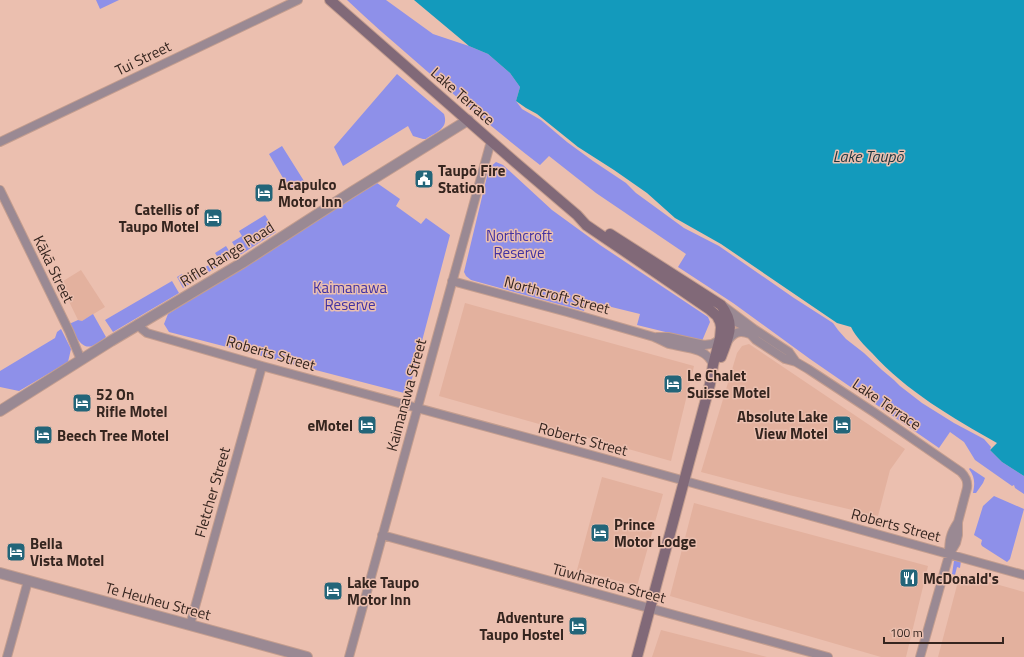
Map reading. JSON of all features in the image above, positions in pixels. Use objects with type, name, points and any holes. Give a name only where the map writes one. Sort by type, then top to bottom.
[{"type":"main road","name":"Lake Terrace","points":[[330,0],[577,214],[586,226],[709,308],[717,316],[720,322],[724,340]]},
{"type":"main road","name":"Lake Terrace","points":[[577,214],[593,222],[721,304],[730,319]]},
{"type":"main road","points":[[637,657],[710,384],[713,366],[724,340],[730,331],[730,319]]},
{"type":"main road","points":[[710,384],[716,372],[724,340]]},
{"type":"street","name":"Tui Street","points":[[0,142],[298,0]]},
{"type":"street","name":"Rifle Range Road","points":[[0,411],[138,324],[242,263],[468,120]]},
{"type":"street","name":"Kaimanawa Street","points":[[350,657],[382,535],[491,141]]},
{"type":"street","name":"Kākā Street","points":[[0,190],[69,331],[81,360]]},
{"type":"street","name":"Lake Terrace","points":[[659,275],[687,288],[720,310],[725,316],[742,325],[756,340],[785,359],[796,362],[876,413],[962,472],[967,483],[958,522],[952,532],[949,542],[949,555]]},
{"type":"street","name":"Northcroft Street","points":[[452,281],[567,312],[654,337],[666,343],[694,350],[703,353],[708,357],[713,366]]},
{"type":"street","name":"Lake Terrace","points":[[721,304],[754,329],[789,352],[796,362]]},
{"type":"street","name":"Roberts Street","points":[[138,324],[147,333],[262,366],[1024,575]]},
{"type":"street","points":[[724,340],[736,333],[741,332],[750,334]]},
{"type":"street","name":"Northcroft Street","points":[[654,337],[668,338],[704,345],[724,340]]},
{"type":"street","name":"Fletcher Street","points":[[190,625],[262,366]]},
{"type":"street","name":"Tūwharetoa Street","points":[[382,535],[828,657]]},
{"type":"street","points":[[920,657],[949,555]]},
{"type":"street","name":"Te Heuheu Street","points":[[0,573],[307,657]]},
{"type":"street","points":[[7,657],[28,581]]},
{"type":"shaded area","points":[[81,270],[105,307],[82,321],[78,320],[60,283]]},
{"type":"shaded area","points":[[465,303],[694,366],[671,461],[439,396]]},
{"type":"shaded area","points":[[749,344],[905,449],[890,470],[878,516],[701,472],[737,353],[742,346]]},
{"type":"shaded area","points":[[602,477],[663,494],[637,586],[577,570]]},
{"type":"shaded area","points":[[694,503],[928,566],[906,657],[881,657],[670,596]]},
{"type":"shaded area","points":[[960,574],[1024,592],[1024,657],[938,657]]},
{"type":"shaded area","points":[[661,630],[767,657],[652,657]]},
{"type":"green space","points":[[96,0],[119,0],[100,9]]},
{"type":"green space","points":[[347,0],[386,0],[433,34],[488,54],[510,73],[520,87],[516,101],[522,109],[541,120],[567,142],[626,183],[636,193],[684,228],[719,246],[833,323],[846,339],[922,403],[954,423],[984,439],[991,447],[990,450],[1002,462],[1024,476],[1024,494],[1015,488],[1014,485],[1012,486],[975,460],[964,442],[950,432],[939,448],[810,359],[733,303],[678,267],[686,254],[596,193],[549,156],[540,165],[460,99]]},
{"type":"green space","points":[[397,74],[444,114],[445,123],[443,127],[441,130],[426,139],[423,139],[413,136],[408,126],[343,166],[334,147]]},
{"type":"green space","points":[[282,146],[304,181],[290,190],[269,154]]},
{"type":"green space","name":"Northcroft Reserve","points":[[496,162],[503,165],[552,210],[600,245],[708,317],[710,322],[702,341],[637,325],[640,314],[587,301],[584,311],[471,280],[466,276],[464,272],[489,168]]},
{"type":"green space","name":"Kaimanawa Reserve","points":[[377,183],[400,199],[396,206],[421,224],[426,218],[450,235],[408,394],[169,332],[164,324],[168,314]]},
{"type":"green space","points":[[265,215],[276,232],[240,255],[232,242],[242,236],[239,231]]},
{"type":"green space","points":[[226,246],[233,257],[183,288],[177,277],[182,274],[185,279],[219,259],[215,253]]},
{"type":"green space","points":[[172,281],[179,293],[113,332],[105,320]]},
{"type":"green space","points":[[93,314],[106,337],[88,347],[78,340],[69,324],[78,320],[82,321]]},
{"type":"green space","points":[[61,329],[71,349],[68,362],[19,391],[0,387],[0,371],[55,338],[57,332]]},
{"type":"green space","points":[[970,468],[985,478],[976,493],[973,493],[974,480],[969,469]]},
{"type":"green space","points":[[994,496],[1024,509],[1010,559],[1007,562],[982,546],[982,540],[974,535],[983,506]]},
{"type":"green space","points":[[954,561],[961,561],[960,568],[957,567],[955,575],[952,574]]},
{"type":"water","name":"Lake Taupō","points":[[414,0],[1024,0],[1024,476],[1002,462],[990,450],[997,443],[947,414],[900,380],[863,344],[851,327],[837,323],[721,244],[675,218],[647,193],[578,147],[537,114],[516,101],[520,87],[510,73],[488,54],[469,46]]},
{"type":"place","name":"Taupō Fire Station","points":[[424,179]]},
{"type":"place","name":"Acapulco Motor Inn","points":[[264,193]]},
{"type":"place","name":"Catellis of Taupo Motel","points":[[213,218]]},
{"type":"place","name":"Le Chalet Suisse Motel","points":[[673,384]]},
{"type":"place","name":"52 On Rifle Motel","points":[[82,403]]},
{"type":"place","name":"eMotel","points":[[367,425]]},
{"type":"place","name":"Absolute Lake View Motel","points":[[842,425]]},
{"type":"place","name":"Beech Tree Motel","points":[[43,435]]},
{"type":"place","name":"Prince Motor Lodge","points":[[600,533]]},
{"type":"place","name":"Bella Vista Motel","points":[[16,552]]},
{"type":"place","name":"McDonald's","points":[[909,578]]},
{"type":"place","name":"Lake Taupo Motor Inn","points":[[333,591]]},
{"type":"place","name":"Adventure Taupo Hostel","points":[[578,626]]}]
